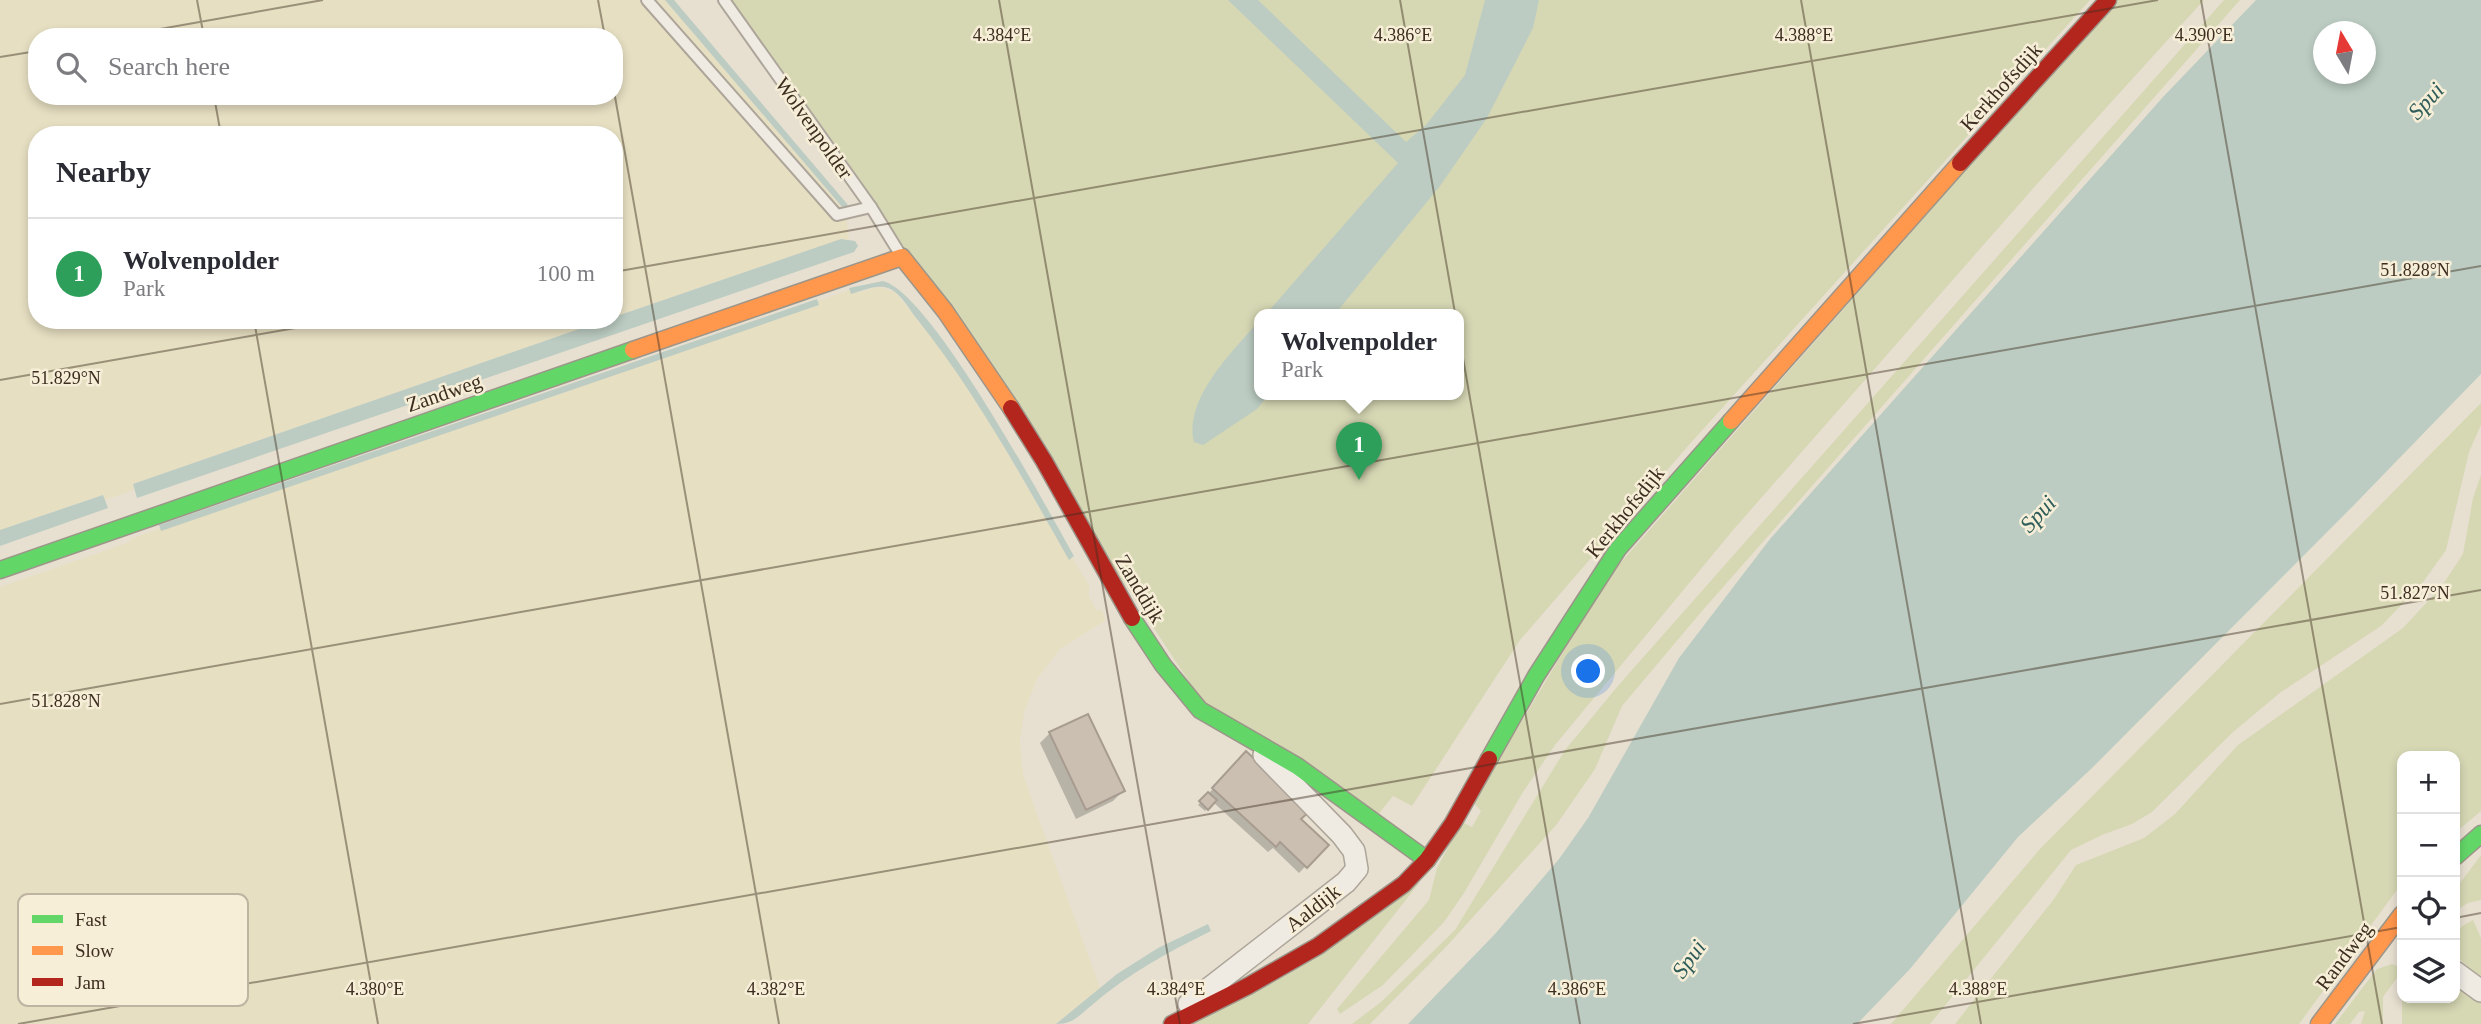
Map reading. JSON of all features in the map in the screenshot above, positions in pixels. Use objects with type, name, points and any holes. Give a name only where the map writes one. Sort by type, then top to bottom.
[{"type":"street","name":"Kerkhofsdijk","points":[[1172,1024],[1248,986],[1318,946],[1404,884],[1427,860],[1460,811],[1536,676],[1618,549],[2108,0]]},
{"type":"street","name":"Zanddijk","points":[[902,257],[990,374],[1044,461],[1121,599],[1163,665],[1200,710],[1308,774],[1427,860]]},
{"type":"street","name":"Zandweg","points":[[0,570],[902,257]]},
{"type":"street","name":"Aaldijk","points":[[1162,1024],[1346,882],[1357,869],[1354,851],[1342,835],[1249,737]]},
{"type":"street","points":[[2460,853],[2481,834]]},
{"type":"street","name":"Randweg","points":[[2319,1024],[2397,928]]},
{"type":"street","points":[[2460,976],[2481,991]]},
{"type":"lane","points":[[647,0],[837,215],[871,207]]},
{"type":"lane","name":"Wolvenpolder","points":[[724,0],[871,207],[902,257]]},
{"type":"shaded area","points":[[0,0],[665,0],[842,207],[845,207],[849,240],[841,239],[623,314],[623,126],[28,126],[28,329],[579,329],[133,484],[134,490],[105,500],[102,495],[0,530]]},
{"type":"shaded area","points":[[879,287],[895,292],[950,360],[1069,559],[1072,558],[1089,585],[1089,597],[1097,611],[1101,609],[1106,620],[1060,649],[1037,679],[1024,712],[1020,742],[1023,775],[1100,988],[1056,1024],[0,1024],[0,587],[130,542],[130,539],[850,290],[851,294]]},
{"type":"green space","points":[[727,0],[2090,0],[1688,446],[1520,640],[1412,806],[1393,796],[1377,816],[1201,700],[859,178],[749,24]]},
{"type":"green space","points":[[2115,0],[2204,0],[2037,184],[1734,529],[1555,745],[1523,792],[1444,922],[1383,985],[1340,1014],[1337,1009],[1429,900],[1437,868],[1462,822],[1472,827],[1481,811],[1473,802],[1609,576]]},
{"type":"green space","points":[[2224,0],[2240,0],[1702,611],[1622,706],[1595,769],[1557,824],[1446,947],[1370,1024],[1352,1024],[1381,1002],[1455,930],[1565,750],[1617,687]]},
{"type":"green space","points":[[2481,403],[2481,425],[2469,452],[2446,550],[2421,585],[2381,626],[2281,692],[2232,733],[2152,812],[2132,824],[2071,850],[1930,1024],[1891,1024],[2039,850]]},
{"type":"green space","points":[[2481,475],[2481,811],[2460,829],[2460,751],[2397,751],[2397,890],[2299,1024],[1955,1024],[2054,899],[2076,865],[2144,838],[2175,814],[2238,745],[2403,628],[2442,586],[2463,554],[2473,498]]},
{"type":"green space","points":[[2481,855],[2481,900],[2460,908],[2460,883]]},
{"type":"green space","points":[[1420,882],[1308,1024],[1185,1024]]},
{"type":"green space","points":[[2473,920],[2481,938],[2481,978],[2460,959],[2461,927]]},
{"type":"green space","points":[[2392,964],[2397,966],[2397,978],[2383,997],[2383,1024],[2361,1024],[2365,1011],[2359,1012],[2350,1024],[2335,1024],[2377,969]]},
{"type":"green space","points":[[2460,990],[2481,1002],[2481,1024],[2402,1024],[2402,1003],[2460,1003]]},
{"type":"water","points":[[665,0],[674,0],[848,205],[843,208]]},
{"type":"water","points":[[1228,0],[1258,0],[1406,142],[1426,125],[1465,75],[1485,0],[1539,0],[1533,28],[1487,118],[1440,186],[1339,309],[1270,309],[1398,163]]},
{"type":"water","name":"Spui","points":[[2256,0],[2481,0],[2481,374],[2092,768],[2018,837],[1910,969],[1857,1024],[1408,1024],[1495,934],[1559,859],[1588,818],[1679,658],[1770,539],[2163,97]]},
{"type":"water","points":[[841,239],[855,241],[858,246],[854,252],[137,498],[133,484],[579,329],[623,329],[623,314]]},
{"type":"water","points":[[883,281],[904,294],[957,360],[1014,450],[1074,556],[1069,560],[979,406],[904,301],[888,288],[874,287],[851,294],[849,288]]},
{"type":"water","points":[[817,299],[819,305],[161,531],[159,525]]},
{"type":"water","points":[[1254,327],[1254,400],[1264,400],[1257,409],[1203,445],[1194,442],[1196,409],[1203,392],[1224,361]]},
{"type":"water","points":[[103,495],[108,508],[0,546],[0,530]]},
{"type":"water","points":[[1208,924],[1211,931],[1134,973],[1076,1019],[1056,1024],[1117,974],[1158,948]]},
{"type":"building","points":[[1088,714],[1125,791],[1086,810],[1049,732]]},
{"type":"building","points":[[1246,751],[1310,811],[1301,819],[1329,845],[1307,868],[1280,842],[1276,847],[1212,788]]},
{"type":"building","points":[[1208,792],[1217,800],[1208,810],[1199,801]]},
{"type":"traffic: fast","points":[[0,570],[633,350]]},
{"type":"traffic: fast","points":[[1489,759],[1536,676],[1618,549],[1731,421]]},
{"type":"traffic: fast","points":[[1132,618],[1163,665],[1200,710],[1297,766],[1427,860]]},
{"type":"traffic: fast","points":[[2460,853],[2481,834]]},
{"type":"traffic: slow","points":[[1731,421],[1960,163]]},
{"type":"traffic: slow","points":[[633,350],[902,257],[945,311],[1011,408]]},
{"type":"traffic: slow","points":[[2319,1024],[2397,921]]},
{"type":"traffic: jam","points":[[1960,163],[2108,0]]},
{"type":"traffic: jam","points":[[1011,408],[1044,461],[1132,618]]},
{"type":"traffic: jam","points":[[1172,1024],[1248,986],[1318,946],[1404,884],[1427,860],[1453,823],[1489,759]]},
{"type":"place","name":"Wolvenpolder","points":[[1359,480]]}]
